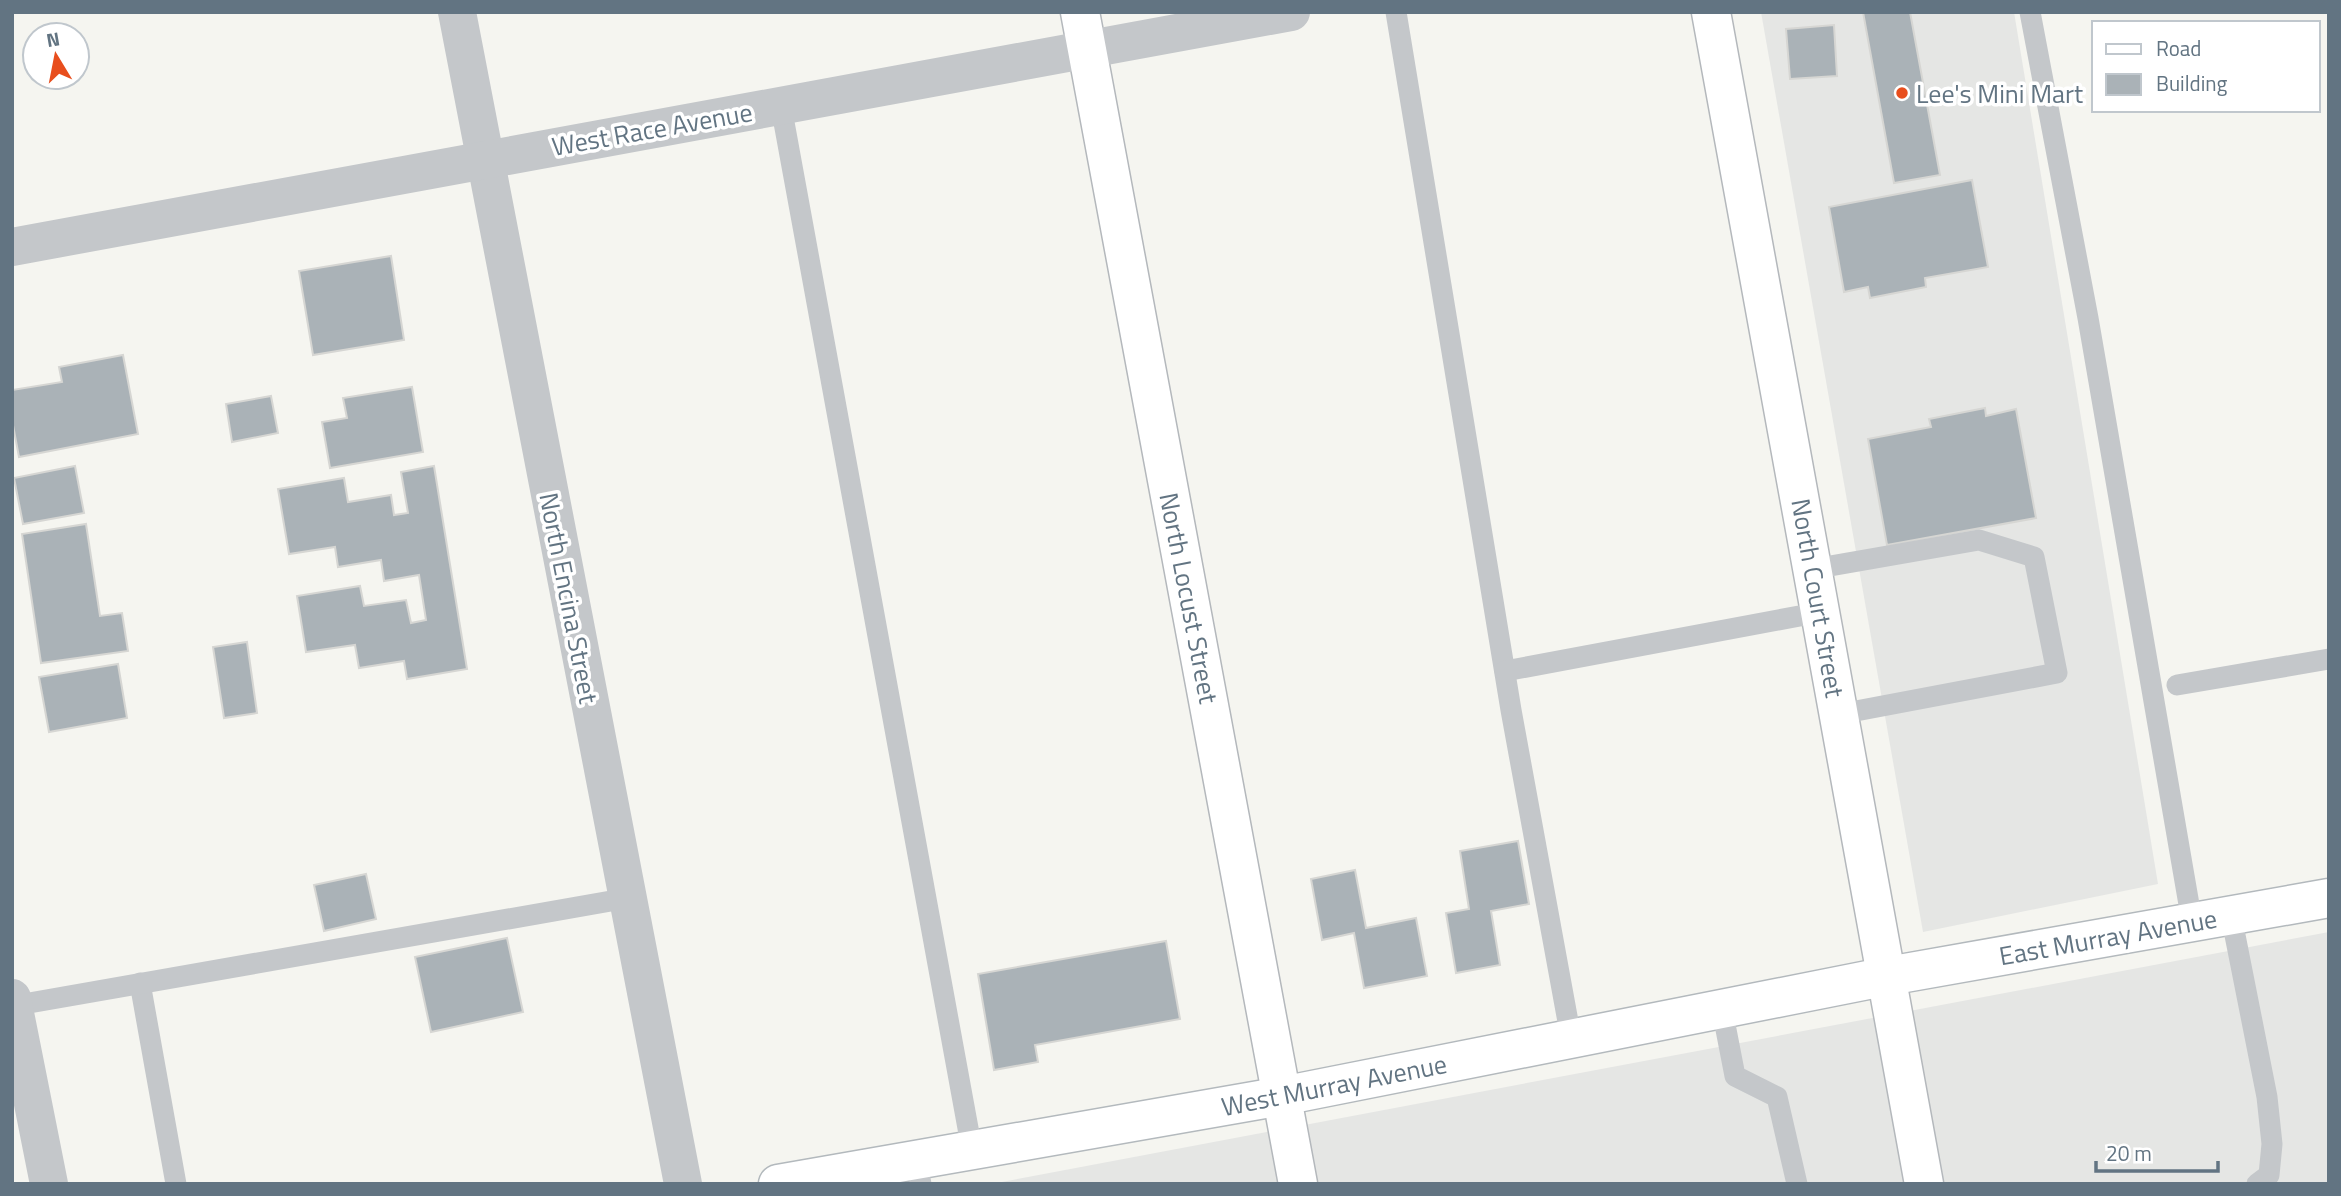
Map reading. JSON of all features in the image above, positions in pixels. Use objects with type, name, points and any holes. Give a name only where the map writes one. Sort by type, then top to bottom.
[{"type":"main road","name":"North Locust Street","points":[[1080,12],[1298,1184]]},
{"type":"main road","name":"North Court Street","points":[[1711,12],[1924,1184]]},
{"type":"main road","name":"East Murray Avenue","points":[[1888,976],[2329,898]]},
{"type":"main road","name":"West Murray Avenue","points":[[778,1184],[918,1172],[972,1150],[1282,1096],[1888,976]]},
{"type":"street","name":"North Encina Street","points":[[457,12],[683,1184]]},
{"type":"street","name":"West Race Avenue","points":[[12,247],[1291,12]]},
{"type":"street","points":[[13,1003],[49,1184]]},
{"type":"lane","points":[[1396,12],[1505,671],[1571,1038]]},
{"type":"lane","points":[[2030,12],[2088,318],[2192,922]]},
{"type":"lane","points":[[781,106],[972,1150]]},
{"type":"lane","points":[[1813,569],[1979,540],[2034,557],[2057,673],[1840,714]]},
{"type":"lane","points":[[1505,671],[1821,612]]},
{"type":"lane","points":[[2177,685],[2329,659]]},
{"type":"lane","points":[[13,1003],[628,898]]},
{"type":"lane","points":[[2231,915],[2267,1097],[2272,1144],[2269,1175],[2257,1184]]},
{"type":"lane","points":[[140,983],[176,1184]]},
{"type":"lane","points":[[1722,1009],[1735,1076],[1777,1097],[1797,1184]]},
{"type":"shaded area","points":[[1761,12],[2014,12],[2158,884],[1923,932]]},
{"type":"shaded area","points":[[2329,932],[2329,1184],[991,1184]]},
{"type":"building","name":"Lee's Mini Mart","points":[[1863,12],[1910,12],[1940,175],[1894,183]]},
{"type":"building","points":[[1834,25],[1837,76],[1790,79],[1786,29]]},
{"type":"building","points":[[1972,180],[1988,267],[1925,278],[1926,287],[1870,298],[1868,287],[1844,292],[1829,207]]},
{"type":"building","points":[[391,256],[404,340],[313,355],[299,271]]},
{"type":"building","points":[[123,355],[138,434],[19,457],[12,420],[12,390],[62,382],[59,367]]},
{"type":"building","points":[[412,387],[423,452],[330,468],[322,422],[347,418],[343,398]]},
{"type":"building","points":[[271,396],[278,433],[232,442],[226,404]]},
{"type":"building","points":[[1985,408],[1986,416],[2016,409],[2036,518],[1887,545],[1868,439],[1931,427],[1929,419]]},
{"type":"building","points":[[75,466],[84,513],[23,524],[14,478]]},
{"type":"building","points":[[434,466],[467,669],[407,679],[404,661],[359,668],[355,645],[306,652],[297,596],[360,586],[364,606],[406,600],[411,623],[426,620],[419,575],[384,581],[381,560],[338,567],[335,547],[289,554],[278,489],[344,478],[348,502],[391,495],[394,515],[408,513],[401,472]]},
{"type":"building","points":[[86,524],[100,616],[122,613],[128,651],[41,663],[22,534]]},
{"type":"building","points":[[247,642],[257,713],[224,718],[213,647]]},
{"type":"building","points":[[118,664],[127,718],[49,732],[39,677]]},
{"type":"building","points":[[1518,841],[1529,904],[1491,911],[1500,965],[1456,973],[1446,913],[1469,909],[1460,851]]},
{"type":"building","points":[[1355,870],[1366,928],[1416,918],[1427,976],[1364,988],[1354,933],[1322,940],[1311,879]]},
{"type":"building","points":[[366,874],[376,919],[324,931],[314,885]]},
{"type":"building","points":[[507,938],[523,1012],[431,1032],[415,957]]},
{"type":"building","points":[[1166,941],[1180,1019],[1035,1045],[1038,1062],[994,1070],[978,974]]},
{"type":"place","name":"Lee's Mini Mart","points":[[1902,93]]}]
